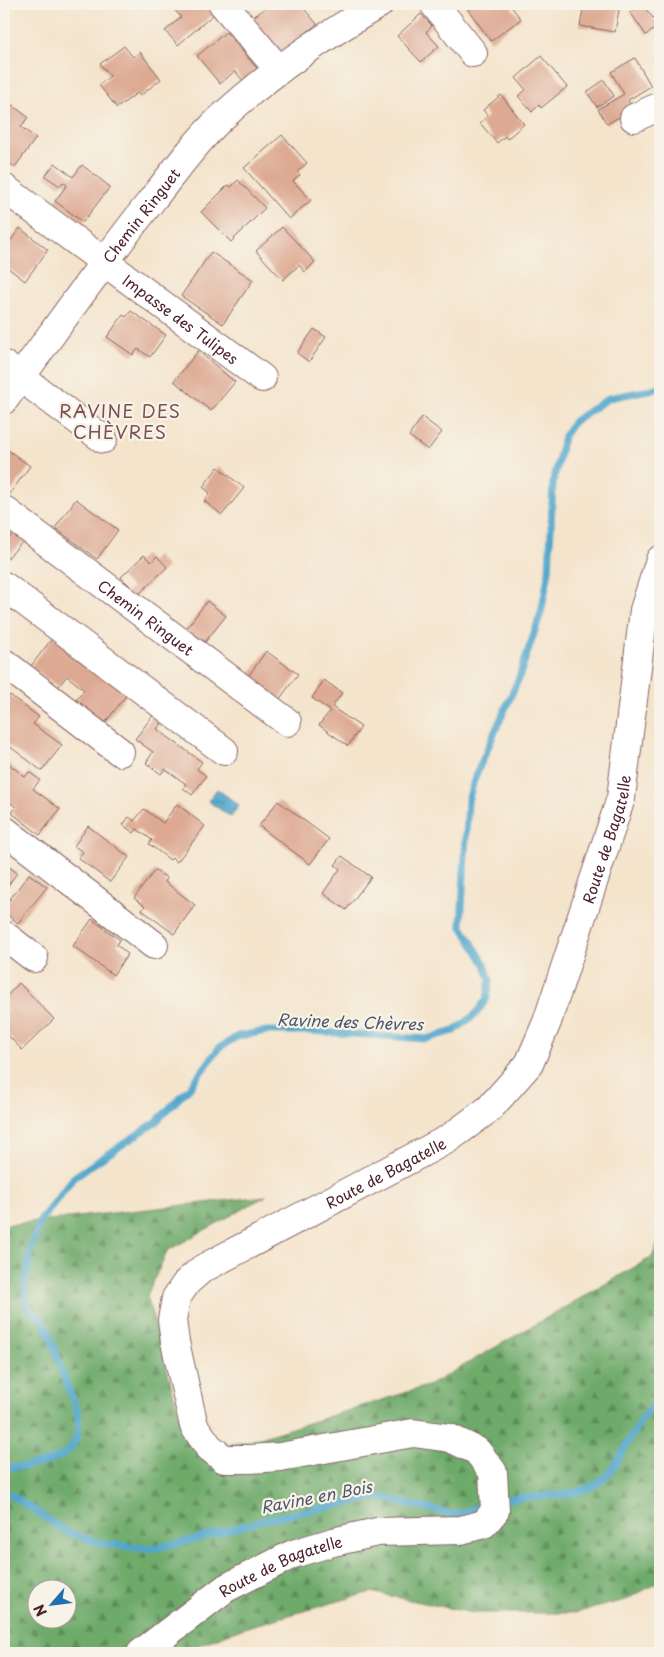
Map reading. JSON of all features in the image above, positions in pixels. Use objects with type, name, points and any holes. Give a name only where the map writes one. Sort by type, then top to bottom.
[{"type":"street","points":[[223,4],[279,70]]},
{"type":"street","name":"Chemin Ringuet","points":[[4,400],[12,371],[213,126],[248,94],[279,70],[331,32],[379,4]]},
{"type":"street","points":[[434,4],[473,53]]},
{"type":"street","points":[[634,118],[660,106]]},
{"type":"street","name":"Impasse des Tulipes","points":[[4,188],[262,378]]},
{"type":"street","points":[[12,371],[103,440]]},
{"type":"street","name":"Chemin Ringuet","points":[[4,510],[287,722]]},
{"type":"street","name":"Route de Bagatelle","points":[[141,1653],[226,1588],[293,1554],[377,1532],[461,1530],[484,1524],[495,1511],[493,1472],[476,1451],[450,1438],[414,1433],[280,1457],[224,1459],[209,1447],[194,1426],[175,1342],[172,1320],[176,1298],[188,1282],[202,1270],[448,1139],[490,1109],[529,1064],[547,1022],[621,798],[644,610],[660,560]]},
{"type":"street","points":[[4,586],[224,751]]},
{"type":"street","points":[[4,663],[120,752]]},
{"type":"street","points":[[4,830],[154,945]]},
{"type":"street","points":[[4,935],[34,958]]},
{"type":"green space","points":[[266,1196],[167,1251],[147,1296],[184,1431],[216,1445],[250,1441],[430,1385],[652,1257],[660,1239],[660,1582],[625,1600],[575,1613],[473,1613],[371,1592],[247,1627],[176,1653],[4,1653],[4,1225]]},
{"type":"water","points":[[217,789],[239,805],[231,817],[208,801]]},
{"type":"building","points":[[169,4],[206,4],[215,13],[178,45],[165,31],[181,17]]},
{"type":"building","points":[[270,4],[300,4],[317,24],[275,58],[246,23]]},
{"type":"building","points":[[464,4],[509,4],[521,19],[491,41]]},
{"type":"building","points":[[584,4],[620,4],[615,32],[580,26]]},
{"type":"building","points":[[642,4],[659,26],[646,35],[630,12]]},
{"type":"building","points":[[421,14],[432,26],[426,32],[439,46],[421,62],[397,36]]},
{"type":"building","points":[[226,32],[259,71],[245,83],[235,71],[220,84],[197,56]]},
{"type":"building","points":[[124,46],[133,57],[140,52],[161,79],[140,96],[137,93],[117,108],[99,85],[110,76],[100,64]]},
{"type":"building","points":[[541,56],[567,87],[541,108],[539,105],[532,112],[518,96],[526,90],[516,78]]},
{"type":"building","points":[[635,58],[651,86],[628,100],[633,109],[607,124],[598,109],[624,94],[611,72]]},
{"type":"building","points":[[604,80],[614,96],[597,107],[587,92]]},
{"type":"building","points":[[501,95],[524,124],[507,139],[505,136],[497,143],[480,123],[488,116],[483,110]]},
{"type":"building","points":[[4,99],[28,117],[21,127],[36,138],[15,167],[4,160]]},
{"type":"building","points":[[282,135],[307,163],[297,172],[300,175],[293,181],[311,200],[289,219],[244,168]]},
{"type":"building","points":[[55,163],[73,177],[82,165],[110,187],[83,222],[55,201],[67,185],[63,182],[60,186],[45,176]]},
{"type":"building","points":[[238,180],[265,208],[231,242],[201,212],[228,185],[231,187]]},
{"type":"building","points":[[282,227],[315,262],[305,272],[299,265],[283,280],[256,251]]},
{"type":"building","points":[[20,228],[48,250],[25,281],[4,265],[4,241],[8,244]]},
{"type":"building","points":[[211,252],[253,280],[223,324],[181,296]]},
{"type":"building","points":[[131,311],[166,335],[150,357],[138,349],[133,355],[107,337],[123,315],[126,317]]},
{"type":"building","points":[[314,329],[326,337],[309,362],[297,353]]},
{"type":"building","points":[[198,351],[235,382],[211,411],[174,381]]},
{"type":"building","points":[[422,417],[442,432],[428,450],[409,436]]},
{"type":"building","points":[[4,447],[30,466],[5,500],[4,499]]},
{"type":"building","points":[[218,467],[244,488],[222,515],[204,501],[210,493],[203,487]]},
{"type":"building","points":[[76,499],[118,530],[97,559],[55,528]]},
{"type":"building","points":[[17,530],[26,538],[4,562],[4,544]]},
{"type":"building","points":[[144,555],[151,562],[157,556],[167,567],[133,600],[126,593],[132,588],[121,577]]},
{"type":"building","points":[[207,601],[226,616],[205,642],[197,636],[192,642],[182,634]]},
{"type":"building","points":[[54,636],[128,693],[104,724],[75,702],[84,690],[67,676],[58,687],[31,666]]},
{"type":"building","points":[[266,651],[298,674],[276,704],[245,681]]},
{"type":"building","points":[[324,680],[342,693],[332,707],[361,727],[348,746],[319,725],[330,711],[312,698]]},
{"type":"building","points":[[10,695],[39,717],[33,724],[62,745],[42,771],[4,742],[4,702]]},
{"type":"building","points":[[157,710],[166,717],[157,729],[202,762],[197,769],[206,776],[192,795],[183,788],[186,784],[165,769],[161,774],[146,763],[153,752],[135,739]]},
{"type":"building","points":[[4,760],[25,777],[29,772],[40,780],[33,789],[60,809],[40,835],[12,813],[16,807],[7,800],[4,804]]},
{"type":"building","points":[[278,801],[329,839],[310,864],[259,826]]},
{"type":"building","points":[[177,804],[205,826],[177,862],[172,858],[170,860],[149,844],[152,840],[137,829],[134,833],[123,825],[129,817],[134,821],[144,809],[163,823]]},
{"type":"building","points":[[88,826],[129,857],[110,882],[78,858],[83,852],[74,846]]},
{"type":"building","points":[[342,856],[371,877],[346,910],[323,893],[340,869],[335,865]]},
{"type":"building","points":[[4,863],[17,873],[4,891]]},
{"type":"building","points":[[155,870],[167,878],[165,882],[195,905],[174,934],[142,910],[145,906],[134,898]]},
{"type":"building","points":[[29,874],[47,887],[18,923],[4,912],[4,907]]},
{"type":"building","points":[[92,919],[120,940],[117,945],[128,954],[113,975],[73,946]]},
{"type":"building","points":[[19,983],[54,1019],[22,1050],[4,1031],[4,1013],[7,1010],[4,1007],[4,999]]},
{"type":"waterway","name":"Ravine des Chèvres","points":[[4,1468],[42,1463],[54,1459],[65,1453],[73,1445],[78,1433],[77,1412],[50,1336],[41,1318],[26,1306],[25,1287],[30,1252],[40,1221],[74,1177],[156,1122],[190,1087],[219,1048],[238,1036],[267,1031],[308,1031],[426,1039],[454,1031],[476,1014],[487,998],[490,980],[485,964],[461,925],[468,801],[475,777],[518,680],[541,613],[549,571],[553,483],[564,436],[574,421],[609,398],[660,388]]},
{"type":"waterway","name":"Ravine en Bois","points":[[501,1500],[566,1494],[594,1486],[611,1471],[642,1419],[660,1397]]},
{"type":"waterway","name":"Ravine en Bois","points":[[4,1490],[65,1531],[99,1543],[147,1549],[189,1541],[267,1519],[378,1497],[455,1515],[488,1503]]},
{"type":"district","name":"RAVINE DES CHÈVRES","points":[[120,420]]}]
